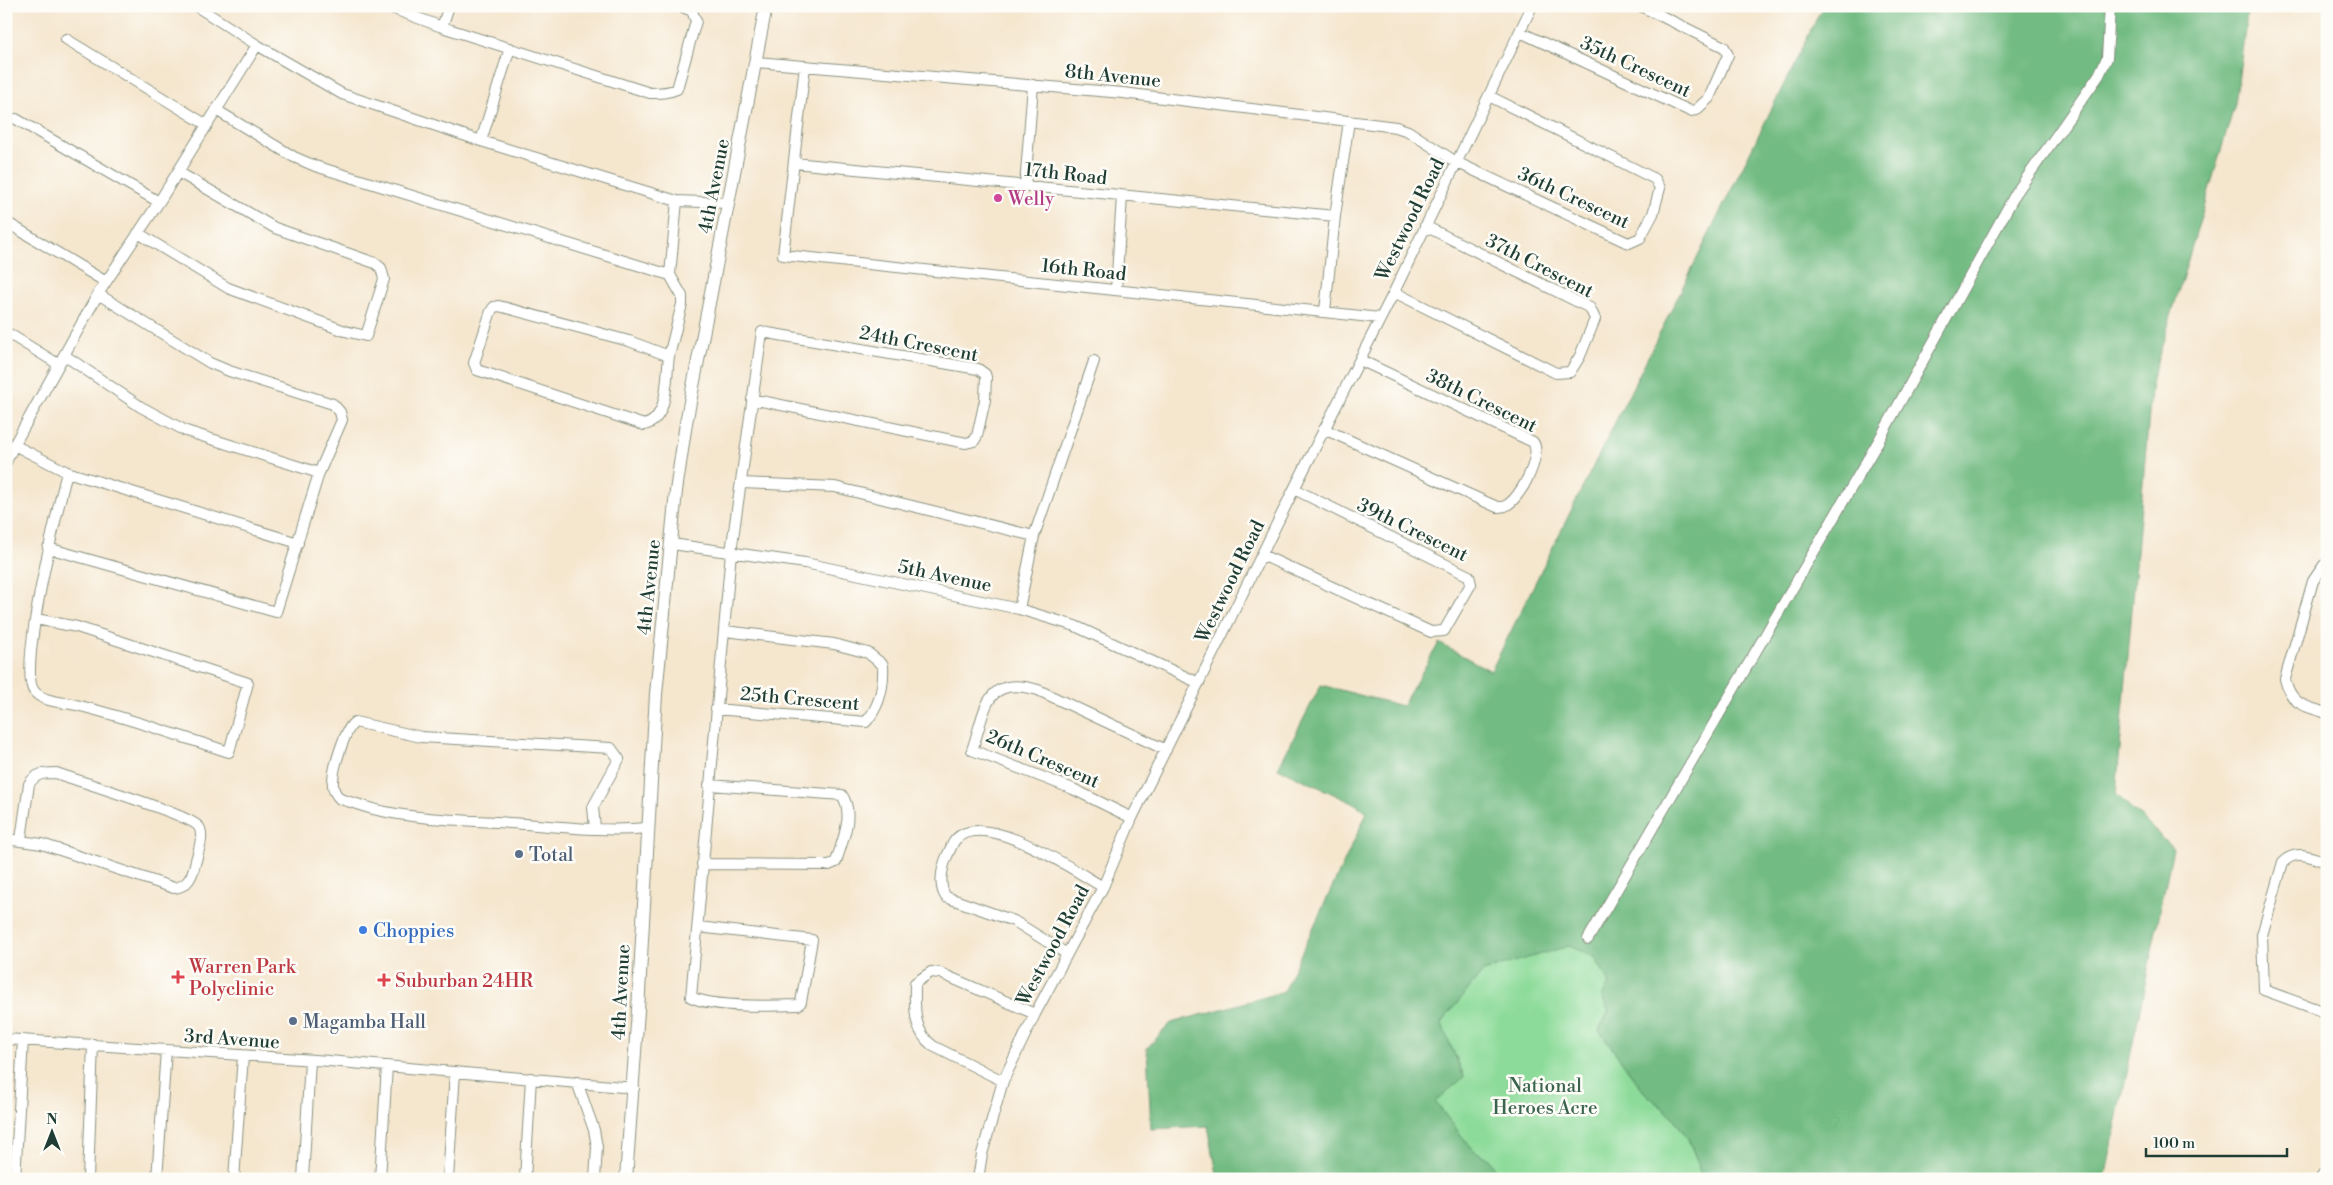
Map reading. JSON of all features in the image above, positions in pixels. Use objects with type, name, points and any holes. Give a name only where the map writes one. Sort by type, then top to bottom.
[{"type":"street","points":[[196,6],[257,45],[342,94],[481,141],[677,201],[729,203]]},
{"type":"street","points":[[386,6],[442,27],[650,92],[672,92],[677,89],[696,21],[692,11],[680,6]]},
{"type":"street","points":[[442,27],[450,6]]},
{"type":"street","name":"4th Avenue","points":[[626,1179],[634,1088],[647,828],[656,694],[676,491],[686,423],[766,6]]},
{"type":"street","name":"Westwood Road","points":[[978,1179],[982,1154],[1003,1081],[1034,1014],[1102,887],[1132,818],[1294,489],[1394,292],[1532,6]]},
{"type":"street","name":"35th Crescent","points":[[1520,32],[1690,111],[1696,110],[1709,98],[1728,54],[1727,50],[1642,6]]},
{"type":"street","points":[[1588,939],[1879,440],[2016,193],[2099,75],[2107,58],[2110,6]]},
{"type":"street","points":[[66,39],[207,125]]},
{"type":"street","points":[[6,462],[98,294],[159,202],[257,45]]},
{"type":"street","points":[[481,141],[510,48]]},
{"type":"street","name":"8th Avenue","points":[[756,62],[1123,93],[1402,128],[1456,162]]},
{"type":"street","points":[[794,163],[805,66]]},
{"type":"street","points":[[1025,186],[1033,85]]},
{"type":"street","name":"36th Crescent","points":[[1456,162],[1629,243],[1640,238],[1648,222],[1660,188],[1655,179],[1489,96]]},
{"type":"street","points":[[216,110],[294,157],[314,166],[670,274]]},
{"type":"street","points":[[16,119],[159,202]]},
{"type":"street","points":[[1325,311],[1348,121]]},
{"type":"street","name":"17th Road","points":[[794,163],[1335,216]]},
{"type":"street","name":"16th Road","points":[[794,163],[783,255],[1380,318]]},
{"type":"street","points":[[138,233],[228,288],[345,331],[366,336],[384,279],[381,268],[375,262],[275,228],[178,172]]},
{"type":"street","points":[[1116,290],[1122,196]]},
{"type":"street","points":[[669,356],[629,341],[499,306],[494,307],[491,311],[474,363],[477,370],[644,425],[651,424],[657,419],[664,398],[669,356],[682,304],[682,296],[670,274],[677,201]]},
{"type":"street","points":[[6,222],[106,282]]},
{"type":"street","name":"37th Crescent","points":[[1394,292],[1556,373],[1570,372],[1580,356],[1595,319],[1590,308],[1425,226]]},
{"type":"street","points":[[48,548],[276,612],[319,473],[342,420],[340,412],[332,404],[229,371],[210,363],[98,294]]},
{"type":"street","points":[[6,332],[58,364]]},
{"type":"street","name":"24th Crescent","points":[[762,332],[978,369],[986,377],[985,400],[977,436],[974,441],[962,443],[752,399],[762,332]]},
{"type":"street","points":[[64,354],[141,407],[186,432],[319,473]]},
{"type":"street","name":"38th Crescent","points":[[1324,429],[1497,507],[1505,507],[1530,474],[1537,453],[1537,446],[1533,442],[1360,360]]},
{"type":"street","points":[[1019,609],[1034,536],[1094,361]]},
{"type":"street","points":[[698,927],[812,940],[803,997],[798,1005],[707,1002],[691,997],[731,552],[742,484],[752,399]]},
{"type":"street","points":[[14,445],[67,472],[298,543]]},
{"type":"street","points":[[36,619],[77,627],[248,683],[229,752],[79,705],[37,695],[32,689],[29,677],[36,619],[48,548],[67,472]]},
{"type":"street","points":[[742,484],[835,488],[1034,536]]},
{"type":"street","name":"39th Crescent","points":[[1262,555],[1431,632],[1444,631],[1471,584],[1470,576],[1294,489]]},
{"type":"street","name":"5th Avenue","points":[[672,544],[805,563],[1019,609],[1075,626],[1199,682]]},
{"type":"street","points":[[2327,565],[2324,565],[2313,581],[2285,680],[2288,693],[2299,704],[2327,713]]},
{"type":"street","name":"25th Crescent","points":[[716,709],[866,722],[878,703],[883,677],[883,665],[868,653],[834,644],[725,632]]},
{"type":"street","name":"26th Crescent","points":[[1132,818],[1073,789],[972,750],[990,696],[999,688],[1010,685],[1022,685],[1038,690],[1166,750]]},
{"type":"street","points":[[595,828],[593,807],[618,759],[611,748],[421,737],[355,722],[350,725],[347,731],[333,781],[336,794],[340,798],[377,810],[431,817],[595,828],[647,828]]},
{"type":"street","points":[[6,839],[21,840],[174,888],[182,887],[188,882],[193,871],[202,832],[199,826],[179,815],[56,773],[42,774],[34,777],[29,784],[21,840]]},
{"type":"street","points":[[702,864],[829,865],[836,862],[848,815],[847,803],[842,795],[709,785]]},
{"type":"street","points":[[1067,954],[1014,921],[946,897],[942,892],[942,875],[946,859],[956,839],[968,832],[984,831],[1009,838],[1035,848],[1102,887]]},
{"type":"street","points":[[2327,862],[2303,854],[2290,855],[2283,862],[2262,935],[2264,990],[2327,1013]]},
{"type":"street","points":[[1003,1081],[933,1046],[924,1039],[919,1033],[916,1020],[915,983],[931,972],[940,973],[1034,1014]]},
{"type":"street","name":"3rd Avenue","points":[[6,1039],[387,1066],[634,1088]]},
{"type":"street","points":[[15,1179],[23,1040]]},
{"type":"street","points":[[88,1179],[93,1044]]},
{"type":"street","points":[[157,1179],[166,1050]]},
{"type":"street","points":[[234,1179],[243,1056]]},
{"type":"street","points":[[303,1179],[310,1061]]},
{"type":"street","points":[[380,1179],[387,1066]]},
{"type":"street","points":[[448,1179],[455,1072]]},
{"type":"street","points":[[525,1179],[531,1078]]},
{"type":"street","points":[[577,1082],[594,1130],[597,1147],[595,1179]]},
{"type":"street","points":[[2321,1179],[2323,1174],[2327,1176]]},
{"type":"green space","points":[[1823,6],[2248,6],[2235,104],[2152,379],[2116,794],[2173,848],[2105,1179],[1701,1179],[1698,1163],[1688,1138],[1672,1116],[1644,1092],[1599,1030],[1609,1011],[1602,997],[1610,983],[1595,957],[1569,946],[1483,971],[1441,1023],[1464,1077],[1435,1102],[1472,1149],[1490,1160],[1500,1179],[1218,1179],[1208,1126],[1151,1129],[1147,1048],[1171,1023],[1283,992],[1367,813],[1357,805],[1278,768],[1321,685],[1402,706],[1439,643],[1491,671]]},
{"type":"green space","name":"National Heroes Acre","points":[[1569,945],[1595,957],[1610,983],[1602,997],[1609,1011],[1599,1030],[1644,1092],[1672,1116],[1688,1139],[1698,1163],[1701,1179],[1500,1179],[1490,1160],[1472,1149],[1435,1102],[1464,1076],[1441,1023],[1483,971]]},
{"type":"place","name":"Welly","points":[[998,198]]},
{"type":"place","name":"Total","points":[[519,854]]},
{"type":"place","name":"Choppies","points":[[363,930]]},
{"type":"place","name":"Warren Park Polyclinic","points":[[178,977]]},
{"type":"place","name":"Suburban 24HR","points":[[384,980]]},
{"type":"place","name":"Magamba Hall","points":[[293,1021]]}]
